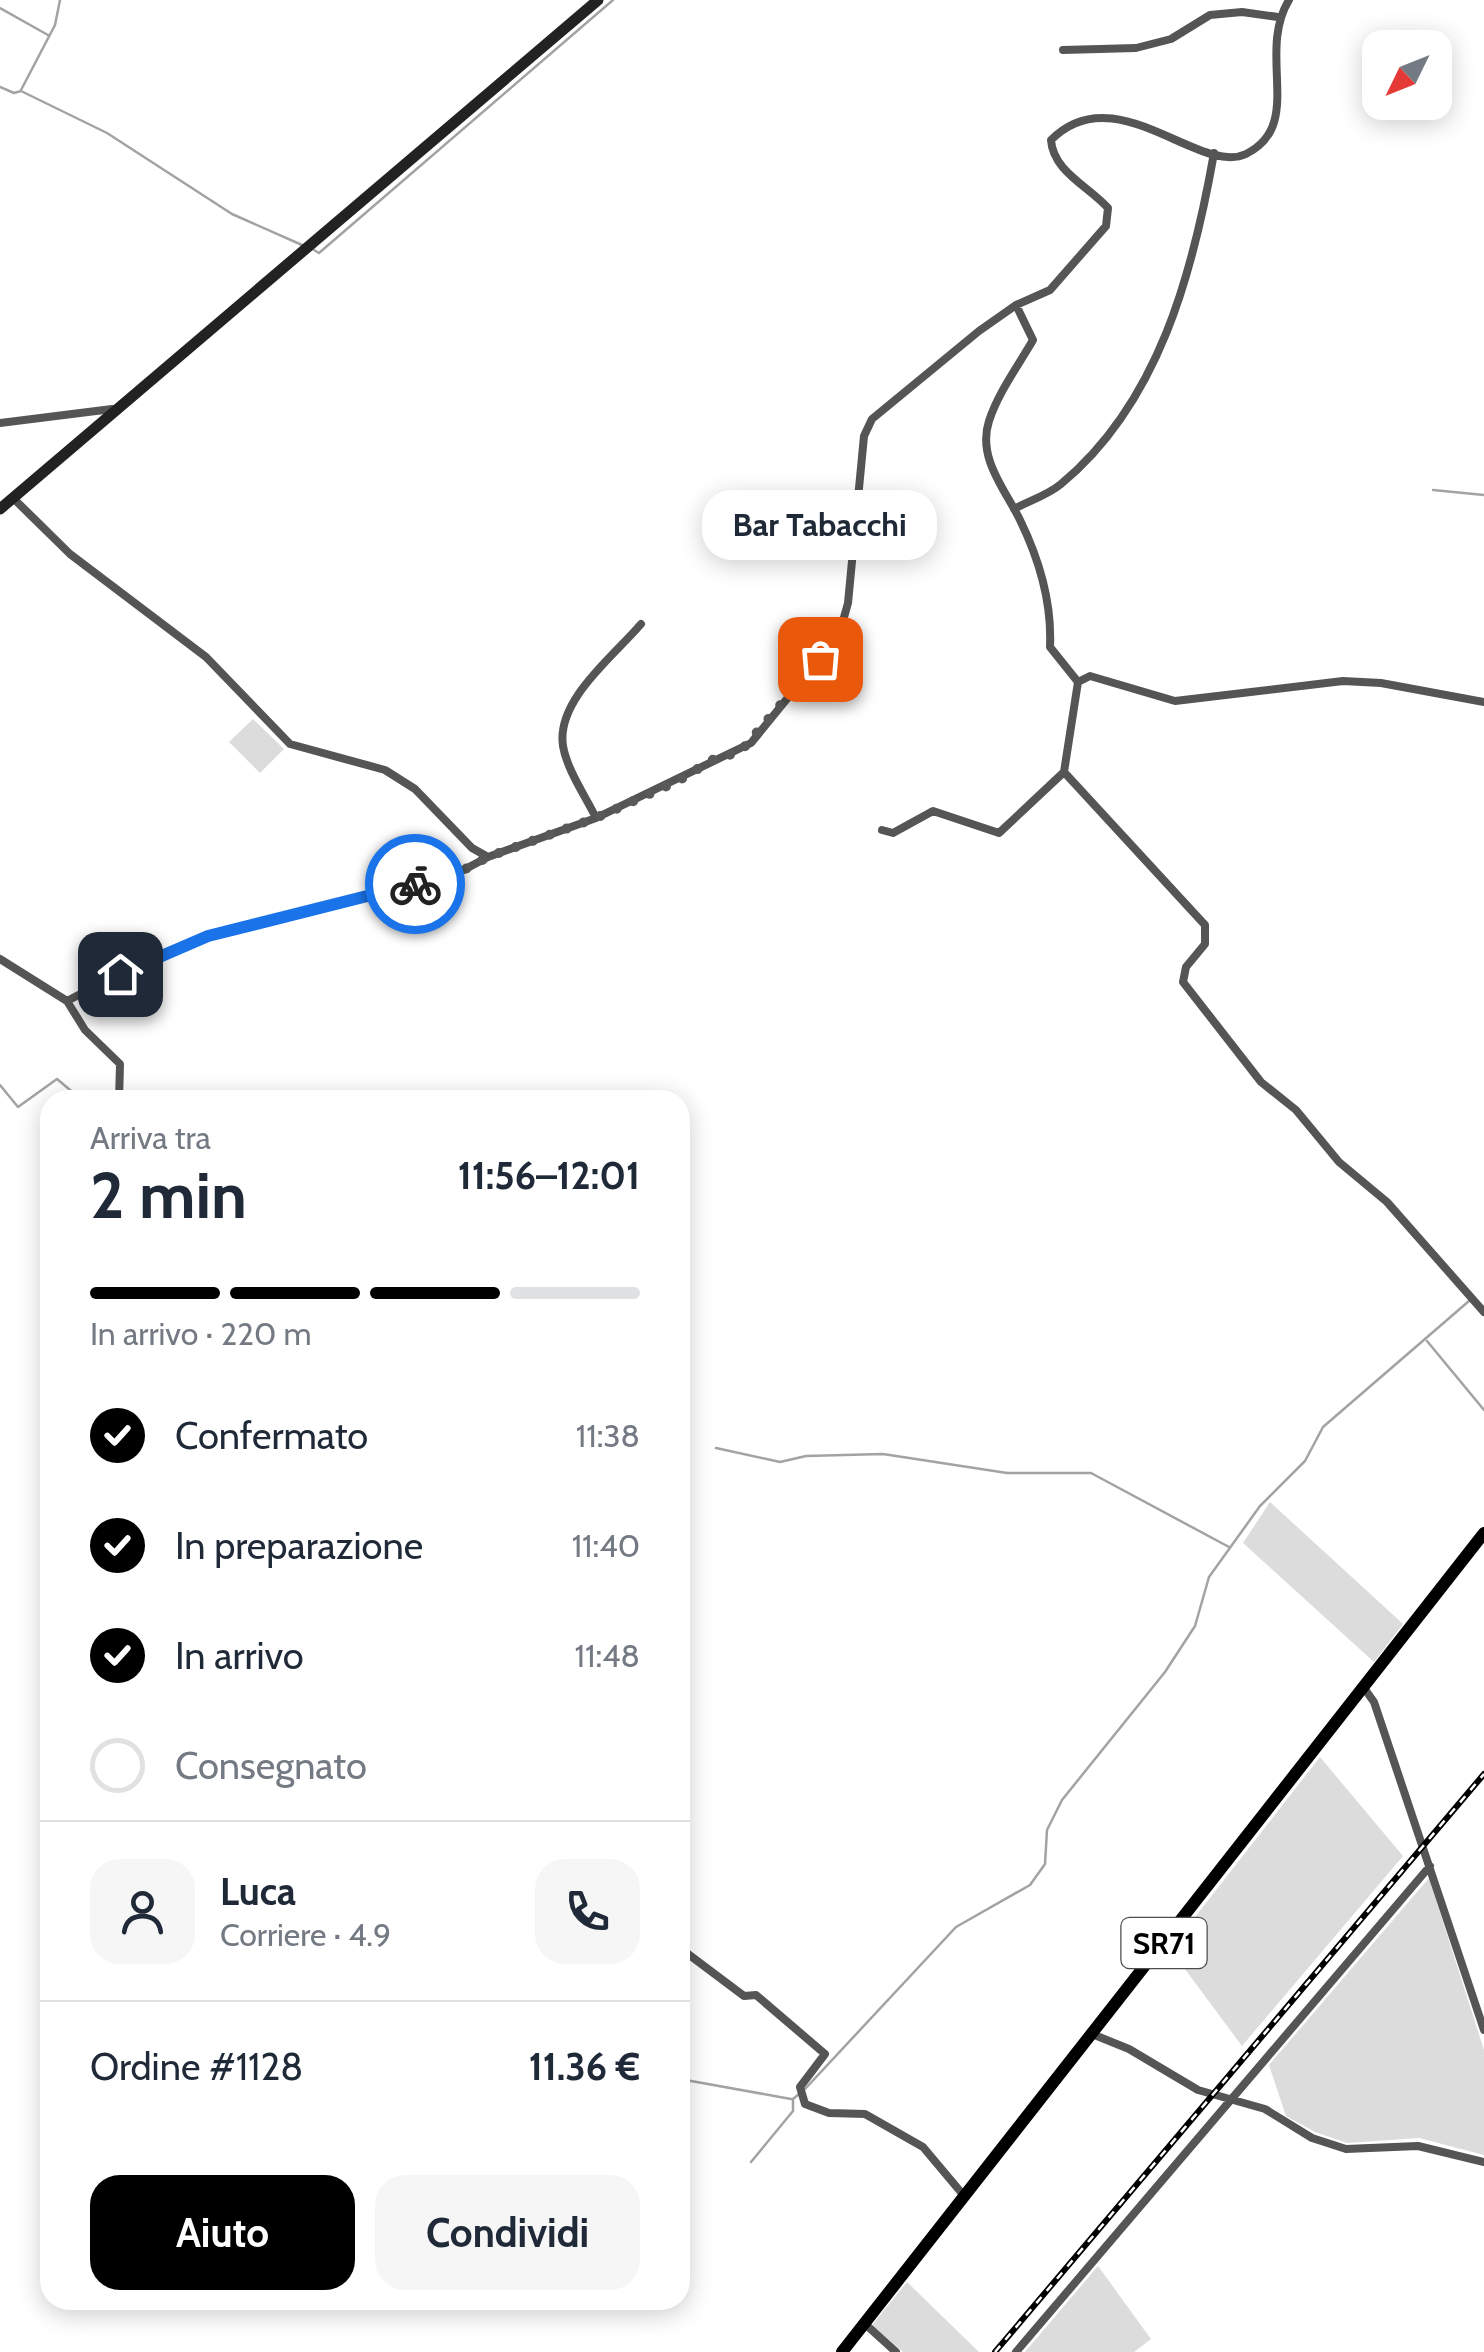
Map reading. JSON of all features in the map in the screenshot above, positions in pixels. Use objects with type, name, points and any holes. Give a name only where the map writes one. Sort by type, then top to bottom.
[{"type":"main road","name":"SR71","points":[[842,2352],[1484,1533]]},
{"type":"street","points":[[0,509],[598,0]]},
{"type":"street","points":[[68,1000],[146,960],[208,936],[456,874],[488,857],[596,818],[678,781],[714,759],[740,752],[761,732],[839,635],[848,604],[864,436],[872,419],[1016,305],[1050,290],[1106,226],[1110,214],[1088,186],[1061,168],[1051,152],[1050,140],[1063,127],[1112,119],[1154,129],[1214,153],[1242,156],[1261,144],[1274,126],[1279,107],[1273,58],[1278,17],[1288,0]]},
{"type":"street","points":[[1063,50],[1136,48],[1171,39],[1210,15],[1242,12],[1278,17]]},
{"type":"street","points":[[1014,509],[1059,486],[1096,449],[1155,362],[1198,240],[1214,153]]},
{"type":"street","points":[[882,830],[893,833],[933,812],[999,834],[1056,785],[1064,772],[1078,682],[1050,647],[1051,618],[1038,566],[986,457],[988,423],[1033,340],[1016,305]]},
{"type":"street","points":[[0,424],[112,410]]},
{"type":"street","points":[[13,498],[70,554],[206,656],[290,744],[385,770],[415,789],[472,848],[488,857]]},
{"type":"street","points":[[596,818],[564,750],[562,722],[571,704],[641,624]]},
{"type":"street","points":[[1078,682],[1090,676],[1175,700],[1343,682],[1380,683],[1484,702]]},
{"type":"street","points":[[1064,772],[1205,925],[1205,944],[1186,967],[1184,982],[1237,1053],[1261,1082],[1296,1110],[1338,1162],[1387,1202],[1484,1312]]},
{"type":"street","points":[[0,959],[68,1000],[86,1030],[120,1064],[119,1090]]},
{"type":"street","points":[[1364,1688],[1374,1702],[1484,2030]]},
{"type":"street","points":[[1016,2352],[1430,1866]]},
{"type":"street","points":[[690,1956],[744,1996],[756,1996],[825,2054],[800,2087],[805,2104],[829,2113],[865,2114],[923,2148],[965,2197]]},
{"type":"street","points":[[1092,2034],[1129,2049],[1198,2090],[1266,2110],[1312,2138],[1346,2149],[1418,2146],[1484,2162]]},
{"type":"street","points":[[864,2323],[896,2352]]},
{"type":"shaded area","points":[[253,719],[284,749],[260,773],[229,742]]},
{"type":"shaded area","points":[[1270,1502],[1403,1624],[1374,1662],[1243,1543]]},
{"type":"shaded area","points":[[1320,1757],[1403,1856],[1242,2046],[1170,1949]]},
{"type":"shaded area","points":[[1429,1878],[1484,2050],[1484,2155],[1419,2138],[1347,2143],[1315,2132],[1286,2116],[1269,2065]]},
{"type":"shaded area","points":[[1098,2266],[1151,2339],[1134,2352],[1025,2352]]},
{"type":"shaded area","points":[[907,2282],[979,2352],[903,2352],[872,2325]]},
{"type":"waterway","points":[[21,90],[55,25],[60,0]]},
{"type":"waterway","points":[[314,250],[319,253],[613,0]]},
{"type":"waterway","points":[[0,8],[48,35]]},
{"type":"waterway","points":[[0,87],[14,93],[21,91],[107,133],[232,214],[302,245]]},
{"type":"waterway","points":[[1433,490],[1484,495]]},
{"type":"waterway","points":[[42,1090],[57,1079],[70,1090]]},
{"type":"waterway","points":[[0,1085],[18,1107],[40,1091]]},
{"type":"waterway","points":[[805,2089],[956,1927],[1030,1885],[1045,1864],[1047,1830],[1062,1800],[1165,1672],[1195,1626],[1209,1577],[1260,1506],[1305,1461],[1323,1427],[1469,1301]]},
{"type":"waterway","points":[[1427,1341],[1484,1410]]},
{"type":"waterway","points":[[716,1448],[780,1462],[806,1456],[883,1454],[1007,1473],[1091,1473],[1229,1547]]},
{"type":"waterway","points":[[690,2081],[791,2099]]},
{"type":"waterway","points":[[751,2162],[793,2111],[793,2099],[799,2094]]},
{"type":"railway","points":[[995,2352],[1484,1774]]},
{"type":"way so far","points":[[415,884],[456,874],[488,857],[596,818],[678,781],[714,759],[740,752],[752,744],[820,659]]},
{"type":"place","name":"Bar Tabacchi","points":[[820,659]]},
{"type":"route","points":[[120,974],[208,936],[415,884]]}]
